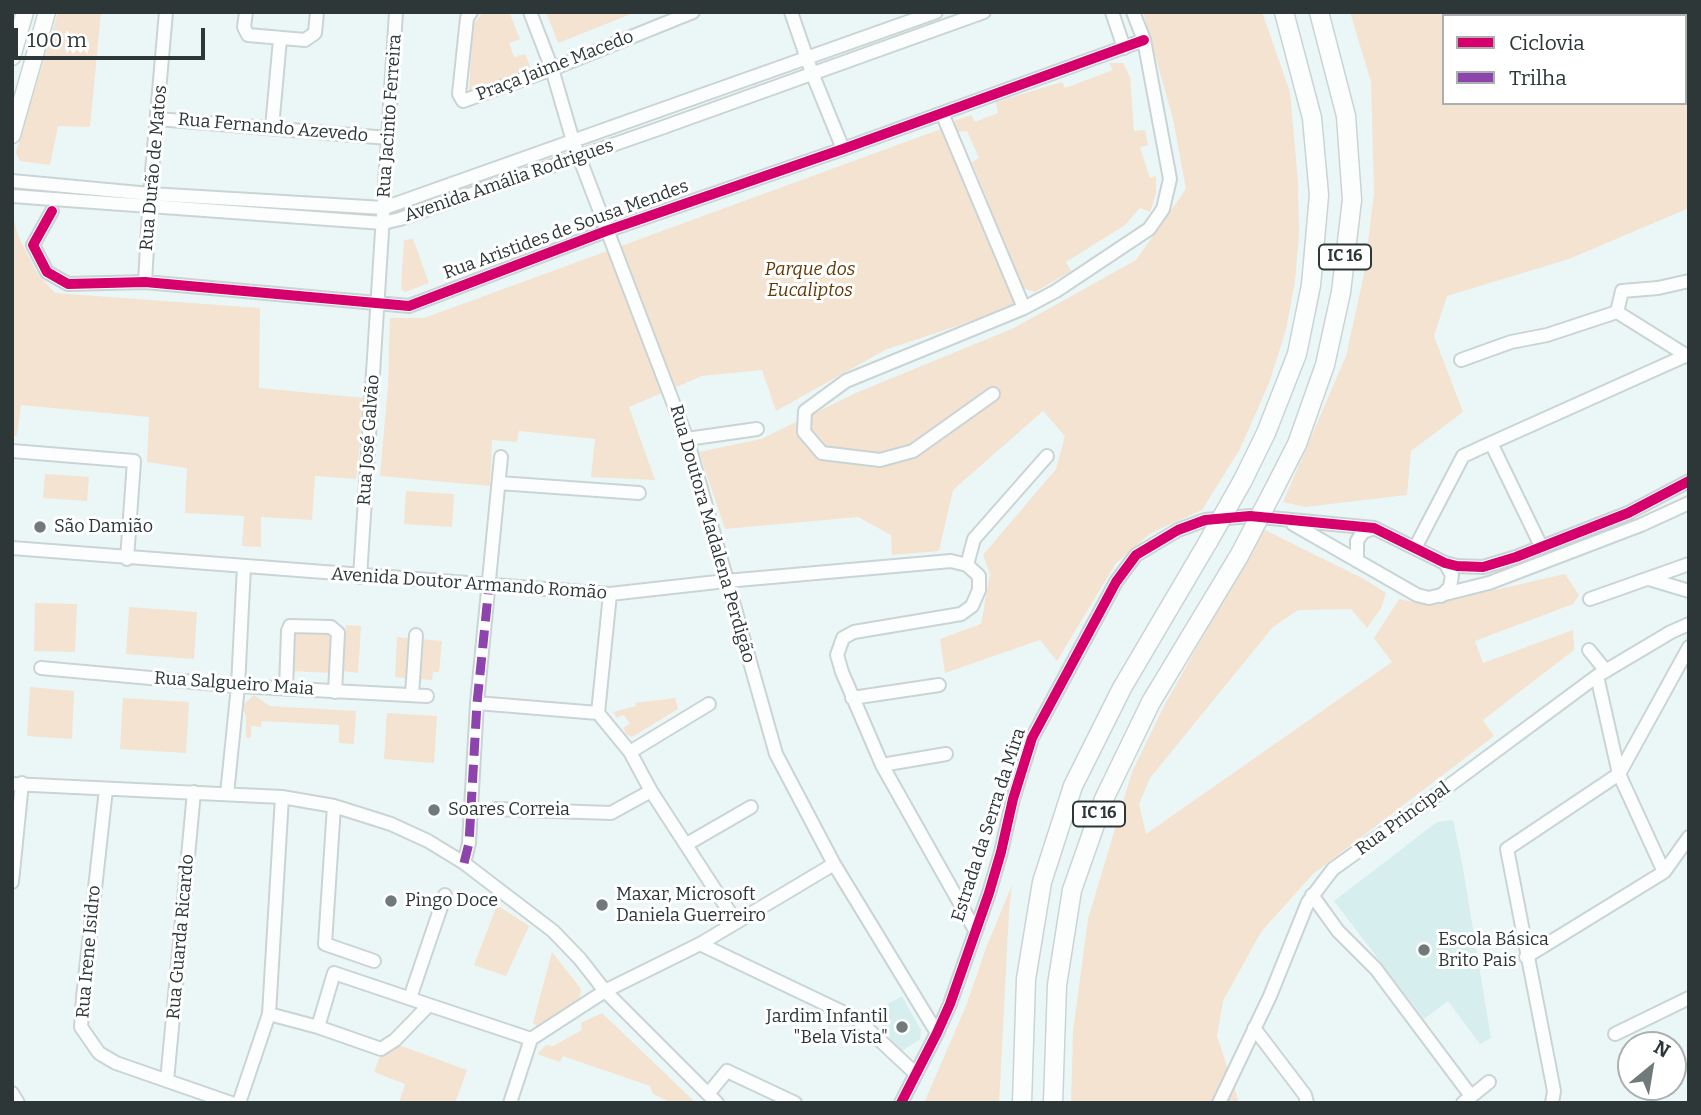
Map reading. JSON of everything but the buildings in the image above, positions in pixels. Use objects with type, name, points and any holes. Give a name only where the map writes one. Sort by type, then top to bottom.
[{"type":"highway","name":"IC 16","points":[[1023,1103],[1026,979],[1040,895],[1073,786],[1122,688],[1243,480],[1266,433],[1297,354],[1311,285],[1319,195],[1312,118],[1284,12]]},
{"type":"highway","name":"IC 16","points":[[1053,1103],[1057,985],[1072,890],[1104,799],[1151,702],[1239,556],[1297,444],[1325,365],[1342,292],[1352,200],[1346,116],[1320,12]]},
{"type":"main road","points":[[12,57],[15,36],[25,12]]},
{"type":"main road","points":[[12,135],[47,12]]},
{"type":"main road","points":[[15,36],[38,43]]},
{"type":"street","name":"Rua Durão de Matos","points":[[145,282],[166,12]]},
{"type":"street","points":[[246,12],[244,27],[248,35],[305,40],[314,33],[317,12]]},
{"type":"street","name":"Rua Jacinto Ferreira","points":[[377,303],[396,12]]},
{"type":"street","name":"Praça Jaime Macedo","points":[[471,12],[467,18],[459,94],[463,101],[552,69],[692,12]]},
{"type":"street","name":"Rua Doutora Madalena Perdigão","points":[[530,12],[606,231],[687,439],[776,754],[834,864],[937,1033]]},
{"type":"street","points":[[791,12],[843,149]]},
{"type":"street","name":"Avenida Amália Rodrigues","points":[[12,181],[150,194],[384,208],[936,12]]},
{"type":"street","name":"Avenida Amália Rodrigues","points":[[12,196],[383,223],[579,157],[984,12]]},
{"type":"street","points":[[1112,12],[1124,48]]},
{"type":"street","points":[[993,394],[913,451],[880,460],[822,453],[804,432],[805,411],[846,381],[1024,308],[1132,243],[1149,229],[1163,209],[1170,178],[1144,40],[1133,12]]},
{"type":"street","points":[[272,128],[280,38]]},
{"type":"street","name":"Rua Aristides de Sousa Mendes","points":[[52,212],[33,245],[47,272],[68,284],[145,282],[409,306],[606,231],[1144,40]]},
{"type":"street","points":[[942,113],[1024,308]]},
{"type":"street","name":"Rua Fernando Azevedo","points":[[158,119],[388,138]]},
{"type":"street","points":[[1617,312],[1622,291],[1658,288],[1689,281]]},
{"type":"street","name":"Rua José Galvão","points":[[360,577],[377,303]]},
{"type":"street","points":[[1617,312],[1687,357]]},
{"type":"street","points":[[1461,360],[1511,342],[1547,335],[1617,312]]},
{"type":"street","points":[[1415,548],[1463,456],[1687,357]]},
{"type":"street","points":[[687,439],[757,429]]},
{"type":"street","points":[[1491,443],[1541,547]]},
{"type":"street","points":[[12,451],[134,461],[127,559]]},
{"type":"street","points":[[975,930],[881,765],[837,655],[843,638],[854,632],[961,614],[972,606],[979,590],[979,576],[967,565],[974,539],[1047,456]]},
{"type":"street","points":[[464,863],[469,843],[477,703],[501,457]]},
{"type":"street","points":[[1357,561],[1357,541],[1363,532],[1374,528],[1446,563],[1483,567],[1541,547],[1642,506],[1689,481]]},
{"type":"street","points":[[499,482],[639,493]]},
{"type":"street","points":[[1441,596],[1489,583],[1578,550],[1689,503]]},
{"type":"street","name":"Estrada da Serra da Mira","points":[[916,1074],[937,1033],[975,930],[1001,852],[1013,799],[1032,738],[1116,582],[1136,555],[1205,520],[1250,516],[1290,522],[1374,528]]},
{"type":"street","name":"Estrada da Serra da Mira","points":[[1290,522],[1417,595],[1429,598],[1441,596]]},
{"type":"street","name":"Avenida Doutor Armando Romão","points":[[12,548],[360,577],[610,594],[951,561],[967,565]]},
{"type":"street","points":[[1441,596],[1450,587],[1452,575],[1446,563]]},
{"type":"street","points":[[1590,599],[1689,564]]},
{"type":"street","points":[[227,794],[238,685],[244,566]]},
{"type":"street","points":[[1648,579],[1689,591]]},
{"type":"street","points":[[610,594],[598,713],[630,752],[651,792],[736,922]]},
{"type":"street","name":"Rua Principal","points":[[1219,1103],[1270,996],[1311,895],[1333,869],[1601,674],[1689,624]]},
{"type":"street","points":[[286,688],[290,626],[331,627],[338,633],[335,692]]},
{"type":"street","points":[[412,695],[416,635]]},
{"type":"street","points":[[1552,1103],[1553,1091],[1507,849],[1619,774],[1689,647]]},
{"type":"street","points":[[1589,650],[1601,674],[1619,774],[1664,872]]},
{"type":"street","name":"Rua Salgueiro Maia","points":[[41,668],[238,685],[427,696]]},
{"type":"street","points":[[852,698],[939,685]]},
{"type":"street","points":[[477,703],[598,713]]},
{"type":"street","points":[[630,752],[709,705]]},
{"type":"street","points":[[881,765],[946,754]]},
{"type":"street","points":[[12,882],[16,782],[282,797],[334,806],[391,824],[428,841],[464,863],[553,931],[604,991],[713,1099],[727,1071],[795,1103]]},
{"type":"street","name":"Rua Irene Isidro","points":[[106,789],[81,1027],[99,1053],[116,1063],[167,1081],[195,1097],[231,1103]]},
{"type":"street","name":"Rua Guarda Ricardo","points":[[167,1081],[194,792]]},
{"type":"street","points":[[495,809],[611,813],[651,792]]},
{"type":"street","points":[[239,1103],[269,1014],[282,797]]},
{"type":"street","points":[[334,806],[325,944],[374,961]]},
{"type":"street","points":[[687,844],[751,807]]},
{"type":"street","points":[[1526,957],[1664,872],[1689,837]]},
{"type":"street","points":[[510,1103],[531,1040],[604,991],[700,944],[834,864]]},
{"type":"street","points":[[410,998],[445,895]]},
{"type":"street","points":[[1311,895],[1338,931],[1376,970],[1467,1100],[1489,1082]]},
{"type":"street","points":[[700,944],[857,1019],[916,1074]]},
{"type":"street","points":[[318,1027],[334,972],[531,1040]]},
{"type":"street","points":[[1615,1034],[1689,998]]},
{"type":"street","points":[[269,1014],[318,1027],[381,1049],[395,1040],[429,1005]]},
{"type":"street","points":[[1254,1028],[1305,1095],[1307,1103]]},
{"type":"street","points":[[891,1103],[916,1074]]},
{"type":"street","points":[[901,1103],[916,1074]]},
{"type":"street","points":[[12,1093],[18,1103]]},
{"type":"shaded area","name":"Escola Básica Brito Pais","points":[[1453,820],[1491,1038],[1480,1044],[1448,1001],[1424,1019],[1334,901],[1437,822]]},
{"type":"shaded area","name":"Jardim Infantil \"Bela Vista\"","points":[[902,996],[921,1030],[920,1039],[902,1051],[893,1044],[875,1011]]},
{"type":"green space","points":[[58,12],[101,12],[90,127],[58,126],[50,165],[20,161],[16,152]]},
{"type":"green space","points":[[483,12],[509,12],[520,39],[509,43],[514,57],[525,54],[531,68],[469,92],[473,25]]},
{"type":"green space","points":[[546,12],[636,12],[558,43]]},
{"type":"green space","points":[[1143,12],[1262,12],[1290,92],[1298,182],[1299,234],[1295,281],[1286,330],[1269,383],[1240,449],[1202,510],[1151,533],[1116,563],[1057,661],[1040,640],[945,673],[940,639],[981,624],[990,574],[983,555],[1056,469],[1065,436],[1043,411],[953,490],[939,551],[892,555],[891,535],[858,517],[725,529],[699,452],[761,439],[858,392],[1014,328],[1136,260],[1186,189],[1173,119]]},
{"type":"green space","points":[[1350,12],[1689,12],[1689,208],[1569,259],[1447,296],[1434,336],[1463,412],[1411,451],[1407,495],[1305,507],[1283,502],[1346,356],[1364,274],[1374,193],[1371,82]]},
{"type":"green space","points":[[1109,63],[1123,63],[1130,77],[1134,131],[1145,130],[1148,145],[1140,147],[1150,178],[1156,176],[1156,194],[1150,212],[1140,208],[1125,225],[1066,262],[1071,271],[1035,292],[1023,288],[972,162],[979,158],[967,131],[958,132],[954,121],[971,115],[975,122],[998,113],[996,102],[1062,82],[1065,88],[1113,70]]},
{"type":"green space","name":"Parque dos Eucaliptos","points":[[941,129],[1016,306],[885,350],[776,411],[762,370],[702,376],[629,407],[655,480],[591,477],[595,439],[519,431],[517,442],[492,440],[490,486],[380,476],[388,385],[390,318],[424,318]]},
{"type":"green space","points":[[12,214],[19,238],[38,274],[55,293],[260,308],[259,388],[365,398],[356,479],[315,476],[312,520],[261,517],[261,547],[242,546],[244,516],[185,513],[187,468],[147,462],[149,417],[21,405],[17,436],[12,436]]},
{"type":"green space","points":[[413,239],[429,283],[405,292],[401,289],[404,240]]},
{"type":"green space","points":[[45,474],[89,477],[87,501],[43,498]]},
{"type":"green space","points":[[406,491],[454,494],[452,527],[404,524]]},
{"type":"green space","points":[[1263,529],[1364,579],[1386,593],[1381,608],[1367,628],[1351,609],[1298,610],[1273,627],[1150,778],[1139,804],[1146,834],[1392,662],[1374,638],[1399,599],[1428,605],[1565,574],[1579,595],[1573,604],[1475,641],[1483,663],[1573,630],[1574,650],[1483,720],[1494,736],[1313,874],[1261,932],[1223,1001],[1217,1036],[1238,1099],[1237,1103],[1071,1103],[1073,1031],[1088,919],[1132,772],[1164,706]]},
{"type":"green space","points":[[35,603],[77,604],[75,652],[34,651]]},
{"type":"green space","points":[[129,607],[197,612],[194,659],[126,654]]},
{"type":"green space","points":[[346,625],[361,626],[358,673],[343,671]]},
{"type":"green space","points":[[293,631],[333,632],[332,673],[291,671]]},
{"type":"green space","points":[[397,637],[442,641],[439,672],[433,672],[432,680],[395,677]]},
{"type":"green space","points":[[30,687],[74,691],[72,739],[27,736]]},
{"type":"green space","points":[[254,695],[270,706],[356,711],[354,744],[339,743],[339,725],[262,721],[261,727],[251,726],[251,738],[246,737],[246,716],[242,706]]},
{"type":"green space","points":[[123,698],[189,702],[186,753],[120,749]]},
{"type":"green space","points":[[675,698],[678,709],[632,737],[626,734],[623,728],[630,724],[624,715],[617,718],[613,712],[636,706],[635,703]]},
{"type":"green space","points":[[387,713],[437,716],[434,763],[384,759]]},
{"type":"green space","points":[[1012,885],[999,1103],[924,1103],[966,1006]]},
{"type":"green space","points":[[497,905],[529,926],[506,976],[474,965]]},
{"type":"green space","points":[[552,952],[581,989],[580,996],[575,1003],[537,1026],[533,1023]]},
{"type":"green space","points":[[602,1013],[696,1103],[672,1103],[653,1094],[650,1086],[563,1056],[560,1062],[537,1054],[546,1045],[553,1046],[582,1030],[581,1023]]},
{"type":"green space","points":[[399,1045],[467,1070],[455,1103],[399,1103],[405,1084],[374,1072],[380,1056]]},
{"type":"marked path","points":[[464,863],[469,843],[477,703],[489,586]]},
{"type":"cycle path","points":[[52,211],[33,245],[47,272],[68,284],[145,282],[409,306],[606,231],[1144,40]]},
{"type":"cycle path","points":[[901,1103],[950,1004],[989,893],[1032,738],[1116,582],[1136,555],[1178,530],[1205,520],[1250,516],[1374,528],[1445,563],[1483,567],[1516,557],[1628,513],[1689,481]]},
{"type":"place","name":"São Damião","points":[[40,527]]},
{"type":"place","name":"Soares Correia","points":[[434,810]]},
{"type":"place","name":"Pingo Doce","points":[[391,901]]},
{"type":"place","name":"Maxar, Microsoft Daniela Guerreiro","points":[[602,905]]},
{"type":"place","name":"Escola Básica Brito Pais","points":[[1424,950]]},
{"type":"place","name":"Jardim Infantil \"Bela Vista\"","points":[[902,1027]]}]
